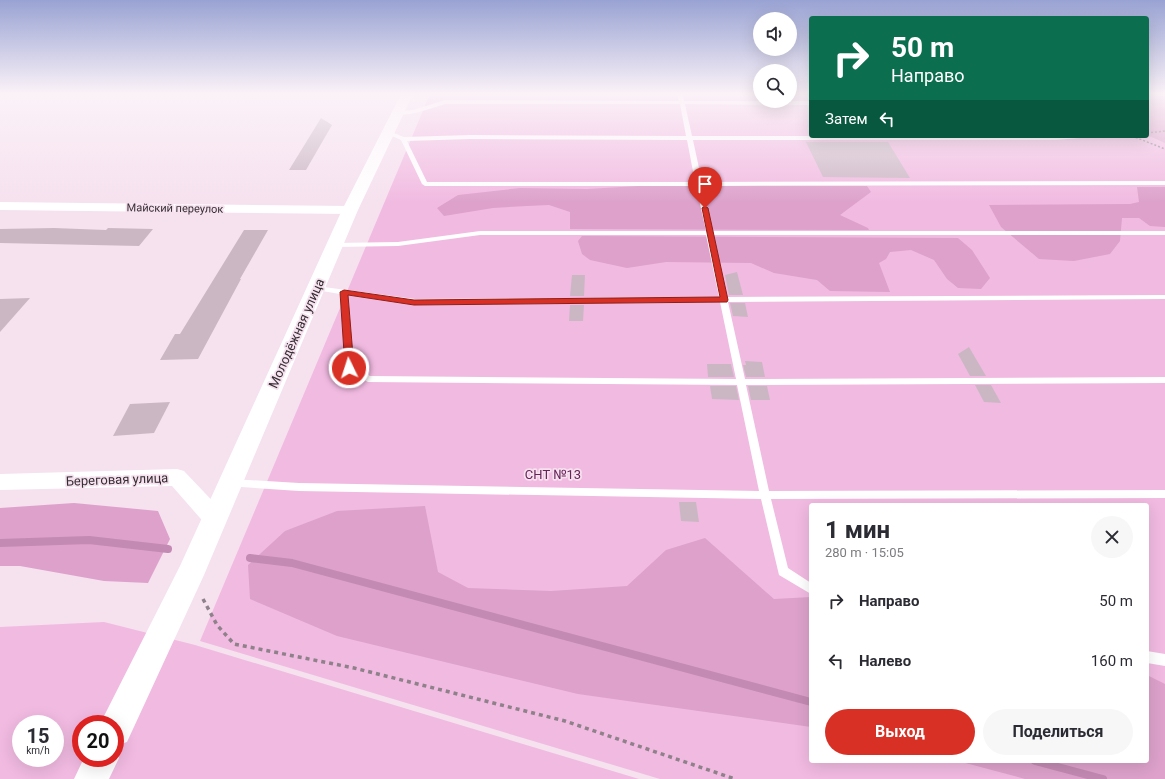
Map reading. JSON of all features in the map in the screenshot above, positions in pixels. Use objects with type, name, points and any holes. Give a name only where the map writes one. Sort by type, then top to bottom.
[{"type":"street","name":"Молодёжная улица","points":[[122,715],[190,575],[350,210],[395,136],[395,130]]},
{"type":"street","name":"Майский переулок","points":[[0,206],[350,210]]},
{"type":"street","name":"Береговая улица","points":[[0,482],[177,477],[214,519]]},
{"type":"street","points":[[91,779],[97,767]]},
{"type":"lane","points":[[687,130],[765,495],[783,571],[809,587]]},
{"type":"lane","points":[[395,136],[503,138],[1056,138]]},
{"type":"lane","points":[[395,136],[425,184],[1165,183]]},
{"type":"lane","points":[[335,245],[398,244],[480,233],[1165,233]]},
{"type":"lane","points":[[316,288],[414,302],[1165,297]]},
{"type":"lane","points":[[344,292],[349,368],[368,379],[741,382],[1165,380]]},
{"type":"lane","points":[[231,483],[299,487],[765,495],[1165,494]]},
{"type":"lane","points":[[1149,657],[1165,660]]},
{"type":"path","points":[[1149,133],[1165,131]]},
{"type":"path","points":[[1137,138],[1165,150]]},
{"type":"path","points":[[190,575],[217,625],[234,644],[354,668],[565,721],[735,779]]},
{"type":"green space","name":"СНТ №13","points":[[415,130],[809,130],[809,138],[1149,138],[1149,130],[1165,130],[1165,779],[660,779],[200,641]]},
{"type":"green space","points":[[104,622],[195,645],[639,779],[0,779],[0,627]]},
{"type":"shaded area","points":[[1149,130],[1165,130],[1165,143],[1149,136]]},
{"type":"shaded area","points":[[638,186],[867,186],[871,192],[840,215],[868,228],[869,230],[570,229],[570,212],[549,205],[493,208],[444,216],[437,208],[458,195],[520,188],[587,189]]},
{"type":"shaded area","points":[[1137,187],[1165,187],[1165,227],[1150,226],[1139,218],[1122,218],[1120,241],[1110,254],[1074,261],[1039,259],[1001,227],[989,205],[1130,204],[1139,202]]},
{"type":"shaded area","points":[[582,236],[958,238],[972,250],[990,278],[981,289],[958,288],[947,279],[934,260],[911,250],[890,252],[886,259],[879,263],[890,292],[830,291],[817,280],[774,273],[751,263],[666,262],[627,268],[590,260],[582,254],[578,241]]},
{"type":"shaded area","points":[[74,503],[158,511],[170,539],[148,583],[104,581],[20,566],[0,566],[0,508]]},
{"type":"shaded area","points":[[425,506],[438,572],[468,588],[551,591],[627,586],[666,550],[705,538],[774,599],[809,597],[809,727],[578,694],[337,636],[250,599],[248,565],[285,531],[337,511]]},
{"type":"shaded area","points":[[1149,676],[1165,684],[1165,779],[1025,779],[965,763],[1149,763]]},
{"type":"building","points":[[313,130],[329,130],[306,170],[289,170]]},
{"type":"building","points":[[806,142],[888,142],[910,178],[823,177]]},
{"type":"building","points":[[54,228],[106,230],[108,228],[153,229],[139,246],[0,243],[0,229]]},
{"type":"building","points":[[244,230],[268,230],[240,279],[198,359],[160,360],[175,334],[180,334]]},
{"type":"building","points":[[737,272],[743,295],[729,295],[725,275]]},
{"type":"building","points":[[572,275],[585,275],[584,296],[570,296]]},
{"type":"building","points":[[30,298],[0,332],[0,299]]},
{"type":"building","points":[[730,303],[745,303],[748,317],[733,316]]},
{"type":"building","points":[[570,305],[584,305],[583,321],[569,321]]},
{"type":"building","points":[[969,347],[986,376],[970,376],[958,354]]},
{"type":"building","points":[[745,361],[762,362],[765,377],[746,377],[743,365],[746,365]]},
{"type":"building","points":[[707,364],[731,364],[734,377],[708,377]]},
{"type":"building","points":[[975,385],[991,385],[1001,403],[984,402]]},
{"type":"building","points":[[710,386],[736,386],[739,400],[712,399]]},
{"type":"building","points":[[748,386],[767,386],[770,400],[751,400]]},
{"type":"building","points":[[170,402],[154,433],[113,436],[130,404]]},
{"type":"building","points":[[679,502],[696,502],[699,522],[681,521]]},
{"type":"waterway","points":[[0,543],[89,540],[168,549]]},
{"type":"waterway","points":[[250,558],[292,563],[809,701]]},
{"type":"waterway","points":[[1043,763],[1103,779]]},
{"type":"route","points":[[349,368],[344,292],[414,302],[724,300],[705,208]]}]
